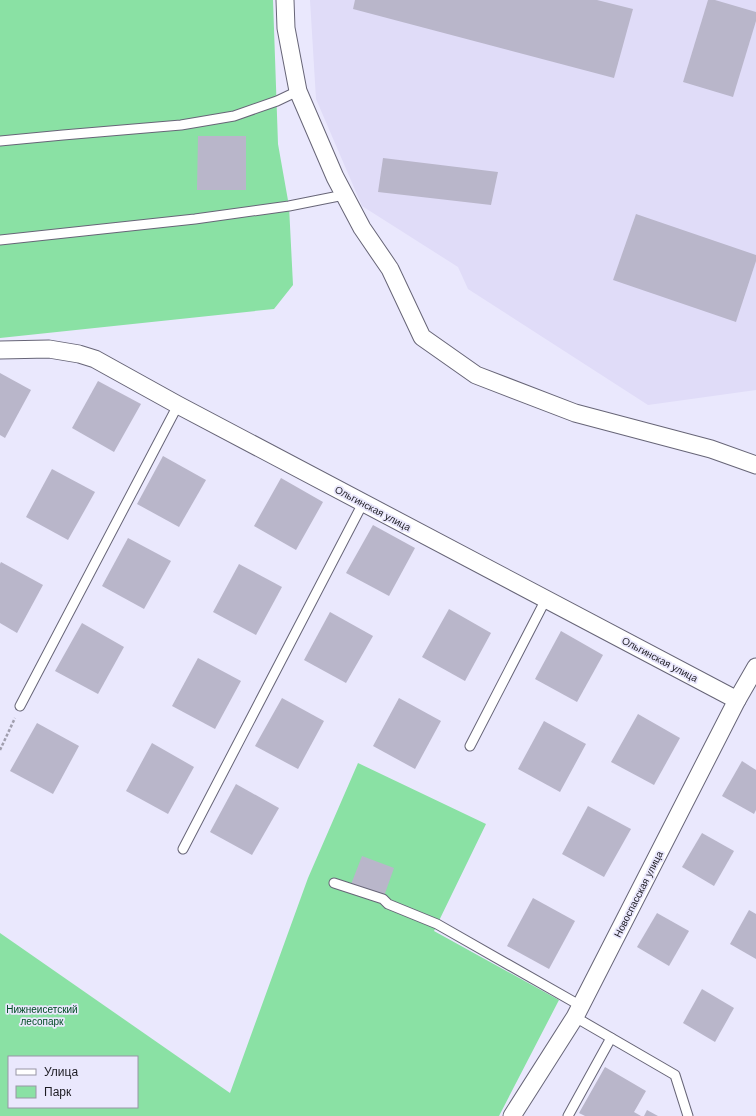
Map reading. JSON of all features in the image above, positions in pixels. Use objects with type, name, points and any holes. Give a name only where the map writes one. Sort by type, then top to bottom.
[{"type":"street","points":[[285,0],[286,28],[298,91],[344,195],[362,228],[390,269],[422,337],[476,375],[575,413],[711,449],[756,465]]},
{"type":"street","name":"Ольгинская улица","points":[[0,350],[49,349],[79,354],[95,359],[178,405],[737,700]]},
{"type":"street","name":"Новоспасская улица","points":[[512,1116],[578,1011],[737,700],[756,667]]},
{"type":"lane","points":[[0,142],[181,125],[234,116],[277,101],[298,91]]},
{"type":"lane","points":[[0,240],[195,219],[288,206],[344,195]]},
{"type":"lane","points":[[20,706],[178,405]]},
{"type":"lane","points":[[183,849],[363,502]]},
{"type":"lane","points":[[470,746],[546,599]]},
{"type":"lane","points":[[334,883],[382,899],[388,904],[437,924],[578,1011],[611,1038],[675,1075],[688,1116]]},
{"type":"lane","points":[[568,1116],[611,1038]]},
{"type":"path","points":[[0,750],[20,706]]},
{"type":"shaded area","points":[[310,0],[756,0],[756,390],[648,405],[468,289],[458,267],[362,206],[316,99]]},
{"type":"green space","points":[[0,0],[273,0],[278,144],[289,206],[293,285],[274,309],[0,338]]},
{"type":"green space","name":"Нижнеисетский лесопарк","points":[[358,763],[486,824],[434,931],[559,1000],[499,1116],[0,1116],[0,933],[230,1093],[308,878]]},
{"type":"building","points":[[355,0],[597,0],[633,9],[614,78],[353,9]]},
{"type":"building","points":[[708,0],[715,0],[756,12],[756,21],[733,97],[683,82]]},
{"type":"building","points":[[198,136],[246,136],[246,190],[197,190]]},
{"type":"building","points":[[383,158],[498,172],[491,205],[378,192]]},
{"type":"building","points":[[636,214],[756,255],[756,261],[736,322],[613,280]]},
{"type":"building","points":[[0,373],[31,390],[5,438],[0,435]]},
{"type":"building","points":[[98,381],[141,404],[114,452],[72,428]]},
{"type":"building","points":[[163,456],[206,480],[179,527],[137,504]]},
{"type":"building","points":[[52,469],[95,492],[68,540],[26,517]]},
{"type":"building","points":[[281,478],[323,502],[296,550],[254,526]]},
{"type":"building","points":[[373,525],[415,548],[389,596],[346,573]]},
{"type":"building","points":[[128,538],[171,561],[144,609],[102,586]]},
{"type":"building","points":[[1,562],[43,585],[17,633],[0,623]]},
{"type":"building","points":[[239,564],[282,587],[256,635],[213,612]]},
{"type":"building","points":[[449,609],[491,633],[465,681],[422,657]]},
{"type":"building","points":[[330,612],[373,636],[346,683],[304,660]]},
{"type":"building","points":[[82,623],[124,647],[98,694],[55,671]]},
{"type":"building","points":[[561,631],[603,655],[577,702],[535,679]]},
{"type":"building","points":[[198,658],[241,681],[215,729],[172,706]]},
{"type":"building","points":[[282,698],[324,721],[298,769],[255,746]]},
{"type":"building","points":[[399,698],[441,721],[415,769],[373,746]]},
{"type":"building","points":[[638,714],[680,738],[654,785],[611,762]]},
{"type":"building","points":[[544,721],[586,744],[560,792],[518,769]]},
{"type":"building","points":[[37,723],[79,746],[53,794],[10,771]]},
{"type":"building","points":[[152,743],[194,767],[168,814],[126,791]]},
{"type":"building","points":[[742,761],[756,770],[756,810],[754,814],[722,796]]},
{"type":"building","points":[[236,784],[279,808],[252,855],[210,832]]},
{"type":"building","points":[[588,806],[631,829],[604,877],[562,854]]},
{"type":"building","points":[[702,833],[734,851],[714,886],[682,867]]},
{"type":"building","points":[[362,856],[394,868],[383,899],[350,887]]},
{"type":"building","points":[[533,898],[575,921],[549,969],[507,946]]},
{"type":"building","points":[[749,910],[756,914],[756,959],[730,944]]},
{"type":"building","points":[[657,913],[689,931],[669,966],[637,947]]},
{"type":"building","points":[[702,989],[734,1008],[715,1042],[683,1023]]},
{"type":"building","points":[[605,1067],[646,1091],[634,1112],[641,1116],[585,1116],[579,1113]]},
{"type":"building","points":[[647,1110],[658,1116],[644,1116]]}]
